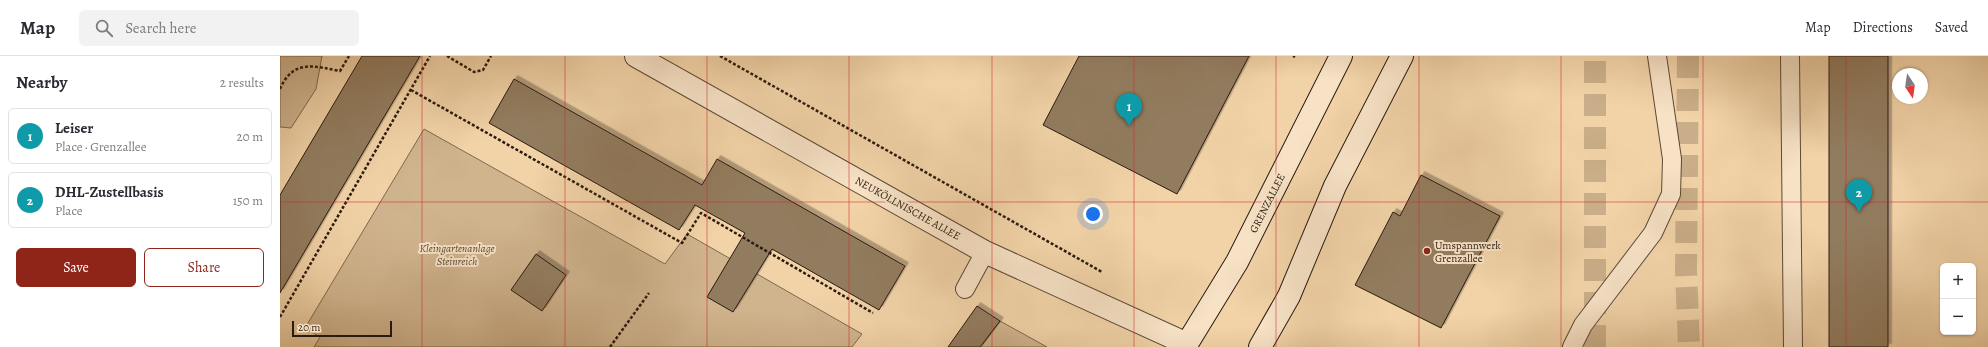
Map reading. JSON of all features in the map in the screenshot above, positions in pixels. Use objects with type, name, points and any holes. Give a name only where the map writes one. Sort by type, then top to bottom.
[{"type":"main road","name":"NEUKÖLLNISCHE ALLEE","points":[[636,56],[985,252],[1186,345]]},
{"type":"main road","name":"GRENZALLEE","points":[[1186,345],[1237,262],[1341,56]]},
{"type":"main road","points":[[1260,347],[1289,296],[1335,186],[1402,56]]},
{"type":"lane","points":[[1572,347],[1583,325],[1654,233],[1671,194],[1672,159],[1657,56]]},
{"type":"lane","points":[[1790,56],[1793,347]]},
{"type":"lane","points":[[965,289],[985,252]]},
{"type":"path","points":[[280,89],[285,78],[300,67],[310,66],[340,71],[349,56]]},
{"type":"path","points":[[280,317],[430,56]]},
{"type":"path","points":[[447,56],[474,72],[483,70],[491,56]]},
{"type":"path","points":[[720,56],[1104,272]]},
{"type":"path","points":[[411,90],[682,243],[700,214],[873,313]]},
{"type":"path","points":[[610,347],[649,293]]},
{"type":"green space","points":[[280,56],[322,56],[316,89],[291,128],[280,127]]},
{"type":"green space","name":"Kleingartenanlage Steinreich","points":[[424,129],[665,264],[687,234],[862,334],[852,347],[314,347],[320,337],[305,328]]},
{"type":"green space","points":[[1000,321],[1047,347],[981,347]]},
{"type":"building","points":[[362,56],[420,56],[280,293],[280,195]]},
{"type":"building","points":[[1079,56],[1249,56],[1177,194],[1043,125]]},
{"type":"building","points":[[1829,56],[1888,56],[1888,347],[1829,347]]},
{"type":"building","points":[[514,79],[702,185],[717,159],[905,266],[879,310],[772,249],[733,312],[707,297],[745,233],[695,205],[679,230],[489,123]]},
{"type":"building","name":"Umspannwerk Grenzallee","points":[[1421,175],[1500,216],[1441,328],[1355,285],[1393,212],[1400,216]]},
{"type":"building","points":[[536,254],[566,275],[542,311],[511,290]]},
{"type":"building","points":[[977,306],[1000,321],[980,347],[948,347]]},
{"type":"tunnel","points":[[1595,56],[1595,347]]},
{"type":"tunnel","points":[[1688,56],[1686,270],[1689,347]]},
{"type":"place","name":"Leiser","points":[[1129,126]]},
{"type":"place","name":"DHL-Zustellbasis","points":[[1859,212]]},
{"type":"place","name":"Umspannwerk Grenzallee","points":[[1427,251]]}]
